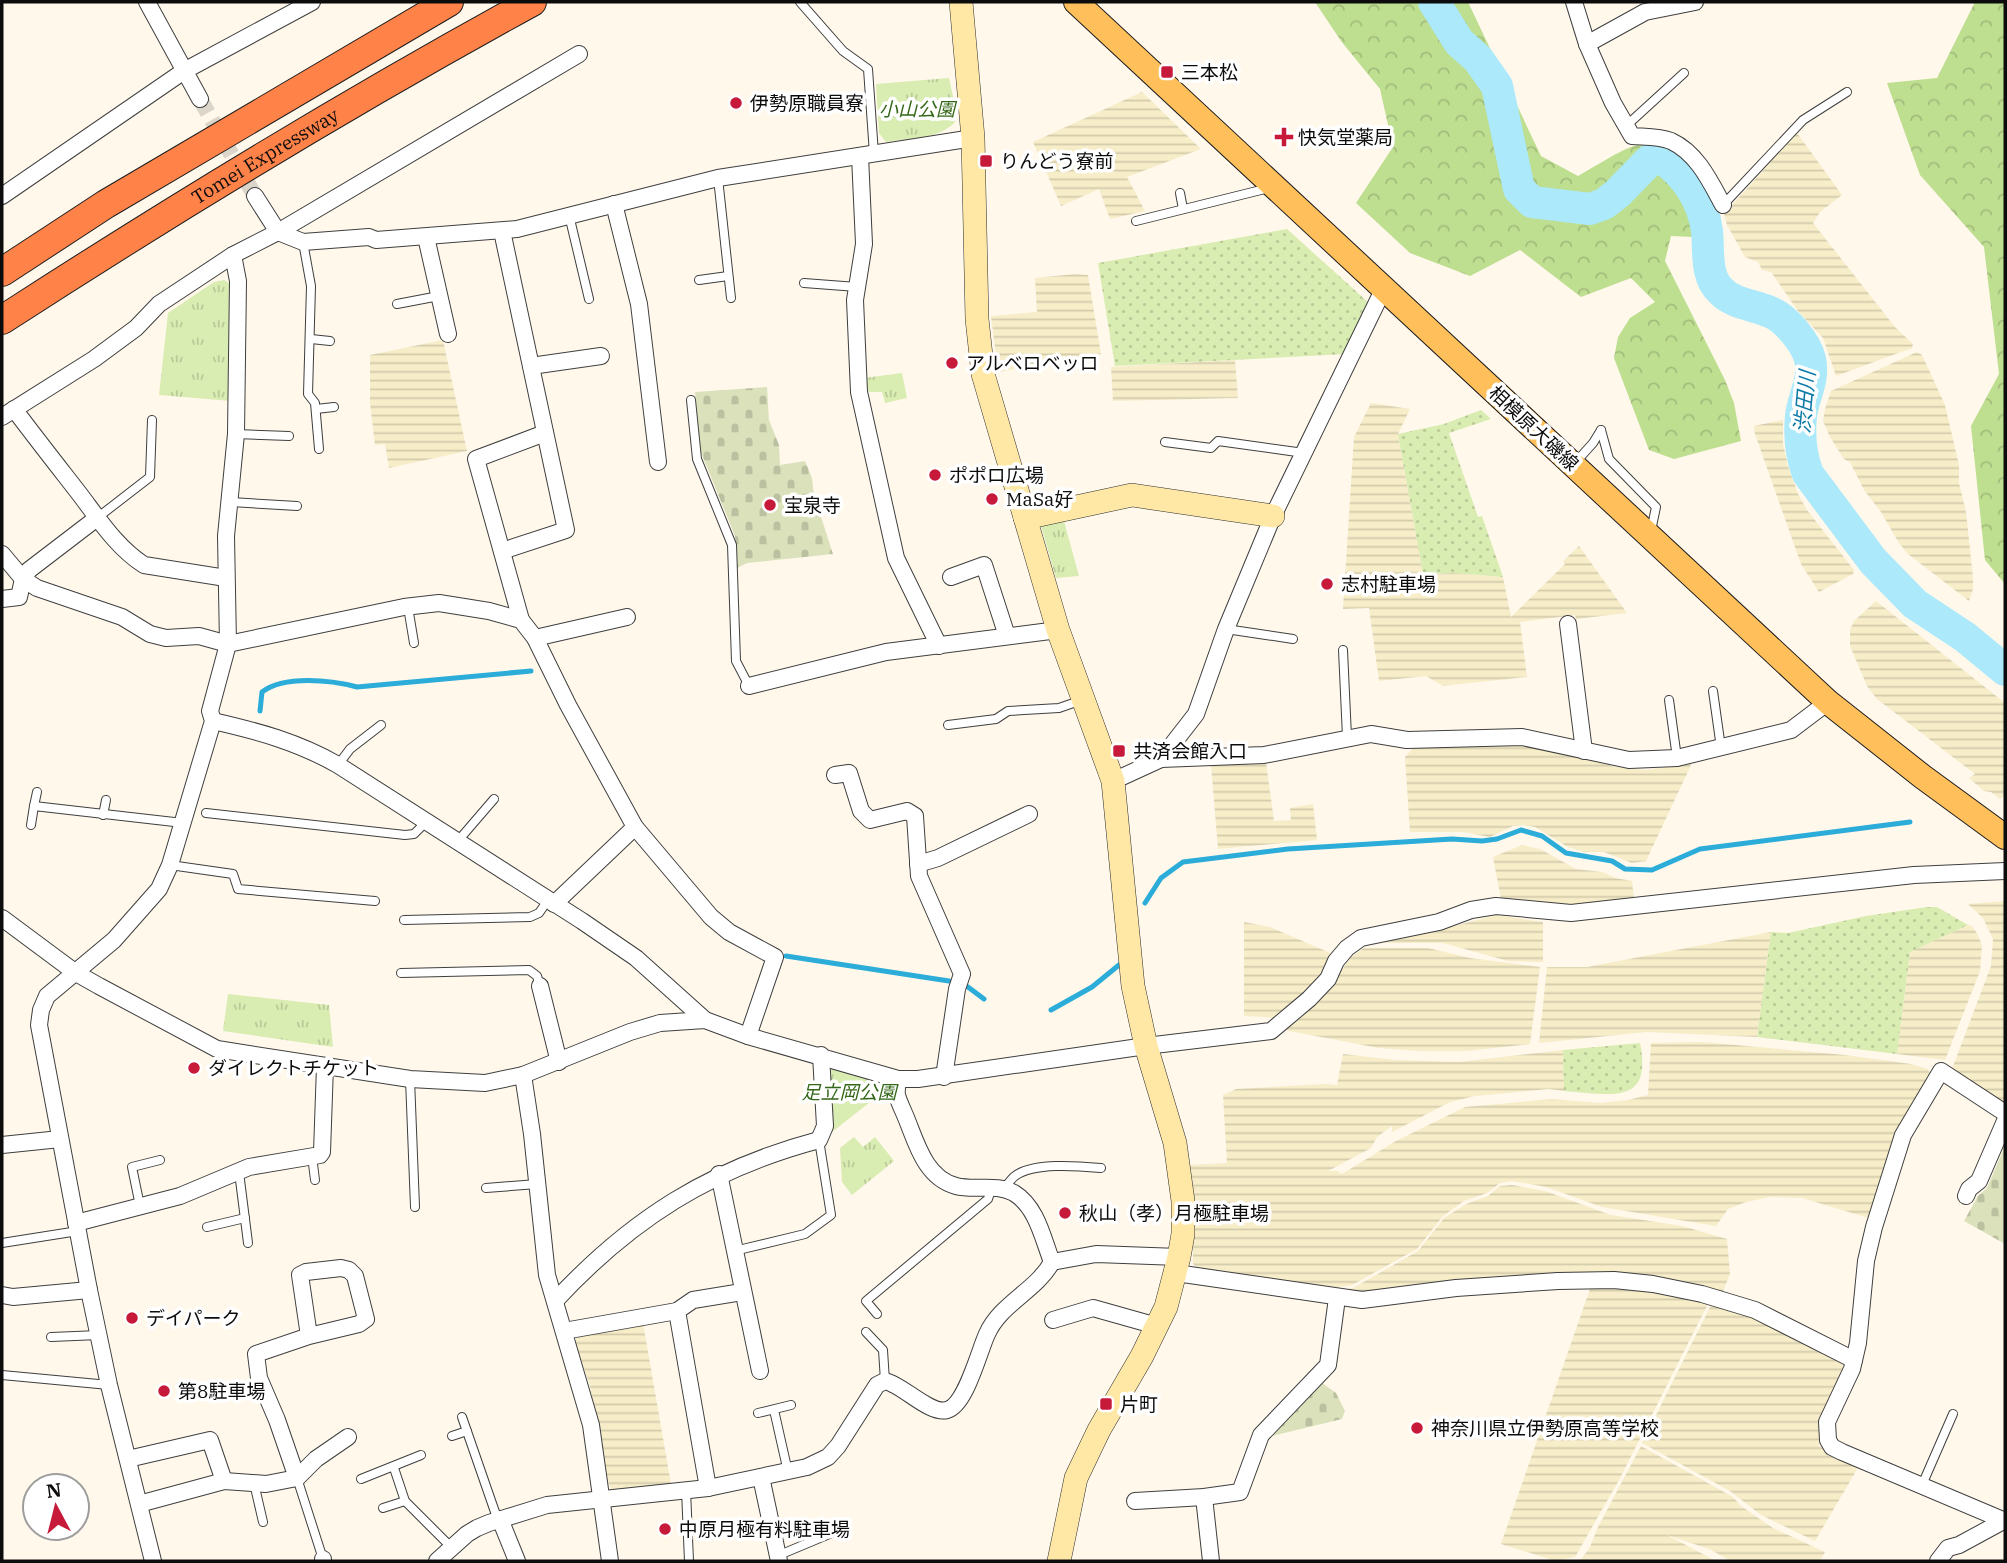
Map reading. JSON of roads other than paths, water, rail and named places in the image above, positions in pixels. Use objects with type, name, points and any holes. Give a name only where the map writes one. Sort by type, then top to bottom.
[{"type":"highway","points":[[2,272],[106,204],[449,2]]},
{"type":"highway","name":"Tomei Expressway","points":[[2,320],[124,241],[303,133],[532,2]]},
{"type":"main road","name":"相模原大磯線","points":[[1076,2],[1828,702],[2005,837]]},
{"type":"street","points":[[147,2],[200,99]]},
{"type":"street","points":[[2,196],[184,71],[312,2]]},
{"type":"street","points":[[961,2],[973,138],[977,319],[983,374],[1058,630],[1113,780],[1133,986],[1146,1046],[1179,1160],[1184,1218],[1178,1265],[1166,1307],[1076,1478],[1059,1561]]},
{"type":"street","points":[[1574,2],[1587,44],[1613,103],[1632,136],[1670,141],[1684,150],[1700,165],[1723,205]]},
{"type":"street","points":[[1587,44],[1645,12],[1695,2]]},
{"type":"street","points":[[226,578],[144,565],[118,544],[8,413],[94,359],[136,328],[159,304],[233,256],[579,54]]},
{"type":"street","points":[[255,197],[278,232],[303,242],[502,231],[718,178],[973,138]]},
{"type":"street","points":[[867,155],[864,244],[857,287],[855,325],[859,392],[893,545],[905,580],[939,646]]},
{"type":"street","points":[[614,205],[639,304],[659,461]]},
{"type":"street","points":[[502,231],[566,530],[502,551]]},
{"type":"street","points":[[426,237],[448,334]]},
{"type":"street","points":[[153,1561],[109,1385],[39,1025],[47,996],[131,923],[159,889],[170,865],[213,721],[210,711],[228,644],[226,536],[236,434],[238,281],[233,256]]},
{"type":"street","points":[[1161,759],[1196,714],[1226,629],[1273,516],[1384,288]]},
{"type":"street","points":[[629,351],[646,349]]},
{"type":"street","points":[[531,366],[601,356]]},
{"type":"street","points":[[545,433],[470,461],[502,551],[521,620],[535,638],[568,705],[635,827],[711,917],[729,932],[775,957],[748,1036]]},
{"type":"street","points":[[1025,518],[1132,495],[1273,516]]},
{"type":"street","points":[[2,599],[19,597],[23,579],[29,570],[97,518]]},
{"type":"street","points":[[2,554],[23,579],[37,588],[121,617],[150,635],[166,638],[199,636],[228,644],[439,603],[464,605],[521,620]]},
{"type":"street","points":[[951,577],[984,565],[1007,636]]},
{"type":"street","points":[[535,638],[627,617]]},
{"type":"street","points":[[1568,624],[1584,751]]},
{"type":"street","points":[[749,686],[886,652],[1058,630]]},
{"type":"street","points":[[1113,780],[1161,759],[1265,755],[1371,734],[1408,740],[1522,737],[1629,760],[1677,758],[1791,730],[1828,702]]},
{"type":"street","points":[[213,721],[289,741],[338,765],[636,958],[705,1020],[748,1036],[898,1079],[944,1077],[1146,1046],[1271,1031],[1309,999],[1328,979],[1336,961],[1347,948],[1361,938],[1439,922],[1471,910],[1496,906],[1571,913],[1902,876],[2005,871]]},
{"type":"street","points":[[865,768],[842,774],[861,811],[870,820],[907,811],[915,816],[919,876],[962,974],[957,989],[944,1077]]},
{"type":"street","points":[[918,864],[938,858],[999,821],[1029,814]]},
{"type":"street","points":[[551,902],[635,827]]},
{"type":"street","points":[[2,918],[76,973],[217,1049],[410,1079],[470,1084],[523,1075],[630,1032],[660,1023],[705,1020]]},
{"type":"street","points":[[540,986],[559,1062]]},
{"type":"street","points":[[555,1301],[590,1264],[630,1229],[719,1174],[775,1152],[819,1140],[825,1126],[821,1055]]},
{"type":"street","points":[[77,1227],[180,1196],[257,1165],[322,1152],[325,1066]]},
{"type":"street","points":[[2004,1520],[1832,1447],[1828,1440],[1828,1422],[1854,1360],[1866,1261],[1874,1227],[1903,1135],[1918,1107],[1941,1071],[2005,1113]]},
{"type":"street","points":[[523,1075],[547,1275],[592,1425],[610,1561]]},
{"type":"street","points":[[443,1557],[477,1528],[547,1505],[708,1488],[807,1467],[828,1457],[838,1447],[877,1385],[885,1381],[936,1410],[947,1411],[957,1405],[987,1334],[998,1317],[1014,1299],[1046,1273],[1052,1262],[1035,1217],[1026,1204],[1014,1194],[998,1188],[966,1188],[951,1184],[929,1167],[919,1151],[897,1094],[898,1079]]},
{"type":"street","points":[[1966,1196],[1969,1189],[1979,1181],[2005,1121]]},
{"type":"street","points":[[2,1145],[60,1139]]},
{"type":"street","points":[[719,1174],[760,1371]]},
{"type":"street","points":[[1052,1262],[1096,1254],[1178,1265],[1337,1298],[1362,1300],[1455,1288],[1558,1281],[1614,1280],[1653,1283],[1755,1310],[1854,1360]]},
{"type":"street","points":[[297,1478],[277,1420],[258,1378],[256,1354],[309,1336],[359,1324],[366,1319],[355,1276],[349,1270],[341,1268],[300,1275],[309,1336]]},
{"type":"street","points":[[2,1295],[13,1297],[89,1290]]},
{"type":"street","points":[[564,1331],[677,1311],[693,1300],[742,1292]]},
{"type":"street","points":[[1135,1501],[1240,1492],[1261,1434],[1328,1365],[1337,1298]]},
{"type":"street","points":[[1060,1314],[1093,1308],[1157,1326]]},
{"type":"street","points":[[677,1311],[708,1488]]},
{"type":"street","points":[[139,1504],[224,1481],[266,1484],[297,1478],[316,1459],[348,1437]]},
{"type":"street","points":[[128,1459],[211,1440],[224,1481]]},
{"type":"street","points":[[761,1477],[778,1559]]},
{"type":"street","points":[[1204,1497],[1211,1561]]},
{"type":"street","points":[[500,1519],[517,1561]]},
{"type":"street","points":[[1938,1561],[1948,1548],[1985,1532],[2004,1520]]},
{"type":"lane","points":[[800,2],[844,51],[868,69],[867,155]]},
{"type":"lane","points":[[1626,126],[1684,73]]},
{"type":"lane","points":[[1723,205],[1803,120],[1847,92]]},
{"type":"lane","points":[[718,178],[732,298]]},
{"type":"lane","points":[[1136,221],[1275,187]]},
{"type":"lane","points":[[1180,192],[1183,209]]},
{"type":"lane","points":[[569,215],[589,299]]},
{"type":"lane","points":[[303,242],[311,286],[308,394],[315,403],[319,449]]},
{"type":"lane","points":[[699,280],[728,276]]},
{"type":"lane","points":[[804,283],[857,287]]},
{"type":"lane","points":[[397,304],[439,296]]},
{"type":"lane","points":[[310,339],[330,341]]},
{"type":"lane","points":[[691,400],[697,459],[732,545],[736,661],[749,686]]},
{"type":"lane","points":[[316,409],[334,407]]},
{"type":"lane","points":[[97,518],[150,477],[152,420]]},
{"type":"lane","points":[[1573,465],[1594,443],[1601,430],[1609,459],[1656,507],[1650,535]]},
{"type":"lane","points":[[236,434],[289,436]]},
{"type":"lane","points":[[1165,442],[1211,448],[1218,440],[1304,453]]},
{"type":"lane","points":[[231,502],[297,506]]},
{"type":"lane","points":[[408,607],[415,643]]},
{"type":"lane","points":[[1226,629],[1293,639]]},
{"type":"lane","points":[[1343,650],[1347,737]]},
{"type":"lane","points":[[1713,691],[1721,748]]},
{"type":"lane","points":[[948,725],[996,719],[1007,711],[1059,708],[1085,699]]},
{"type":"lane","points":[[1669,700],[1677,758]]},
{"type":"lane","points":[[338,765],[350,749],[381,725]]},
{"type":"lane","points":[[31,825],[37,793]]},
{"type":"lane","points":[[457,842],[494,799]]},
{"type":"lane","points":[[103,815],[106,800]]},
{"type":"lane","points":[[34,806],[183,823]]},
{"type":"lane","points":[[206,813],[405,835],[414,834],[426,822]]},
{"type":"lane","points":[[170,865],[233,874],[238,890],[375,901]]},
{"type":"lane","points":[[404,920],[530,916],[539,913],[551,902]]},
{"type":"lane","points":[[401,973],[529,970],[537,976],[540,986]]},
{"type":"lane","points":[[410,1079],[415,1207]]},
{"type":"lane","points":[[734,1251],[805,1234],[831,1215],[819,1140]]},
{"type":"lane","points":[[312,1156],[315,1180]]},
{"type":"lane","points":[[140,1206],[130,1167],[160,1160]]},
{"type":"lane","points":[[877,1314],[866,1301],[1016,1175],[1043,1167],[1069,1165],[1101,1168]]},
{"type":"lane","points":[[239,1172],[248,1243]]},
{"type":"lane","points":[[486,1188],[537,1184]]},
{"type":"lane","points":[[207,1227],[245,1218]]},
{"type":"lane","points":[[2,1243],[77,1227]]},
{"type":"lane","points":[[866,1332],[883,1350],[885,1381]]},
{"type":"lane","points":[[51,1337],[99,1335]]},
{"type":"lane","points":[[2,1375],[109,1385]]},
{"type":"lane","points":[[758,1413],[791,1405]]},
{"type":"lane","points":[[774,1410],[789,1472]]},
{"type":"lane","points":[[1922,1485],[1953,1414]]},
{"type":"lane","points":[[462,1417],[500,1519]]},
{"type":"lane","points":[[452,1436],[467,1431]]},
{"type":"lane","points":[[361,1479],[421,1455]]},
{"type":"lane","points":[[394,1468],[405,1501],[443,1557]]},
{"type":"lane","points":[[297,1478],[323,1560]]},
{"type":"lane","points":[[254,1483],[263,1522]]},
{"type":"lane","points":[[686,1490],[689,1561]]},
{"type":"lane","points":[[383,1508],[405,1501]]},
{"type":"lane","points":[[778,1559],[839,1530]]},
{"type":"waterway","name":"渋田川","points":[[1434,2],[1459,42],[1478,59],[1497,86],[1519,189],[1532,202],[1590,209],[1604,204],[1650,160],[1660,157],[1685,179],[1697,198],[1705,220],[1710,271],[1716,285],[1731,299],[1776,315],[1794,332],[1808,353],[1811,374],[1802,409],[1800,431],[1808,474],[1873,561],[1915,604],[1965,637],[2005,670]]},
{"type":"waterway","points":[[260,711],[262,692],[282,683],[295,681],[334,682],[357,687],[531,671]]},
{"type":"waterway","points":[[1145,903],[1161,878],[1183,862],[1288,849],[1452,839],[1482,841],[1497,839],[1521,830],[1542,836],[1566,853],[1612,861],[1625,869],[1652,870],[1700,849],[1910,822]]},
{"type":"waterway","points":[[786,956],[949,981]]},
{"type":"waterway","points":[[1051,1010],[1092,987],[1119,965]]},
{"type":"waterway","points":[[968,987],[984,999]]},
{"type":"tunnel","points":[[200,99],[255,196]]},
{"type":"place","name":"三本松","points":[[1167,72]]},
{"type":"place","name":"伊勢原職員寮","points":[[736,103]]},
{"type":"place","name":"快気堂薬局","points":[[1284,137]]},
{"type":"place","name":"りんどう寮前","points":[[986,161]]},
{"type":"place","name":"アルベロベッロ","points":[[952,363]]},
{"type":"place","name":"ポポロ広場","points":[[935,475]]},
{"type":"place","name":"MaSa好","points":[[992,499]]},
{"type":"place","name":"宝泉寺","points":[[770,505]]},
{"type":"place","name":"志村駐車場","points":[[1327,584]]},
{"type":"place","name":"共済会館入口","points":[[1119,751]]},
{"type":"place","name":"ダイレクトチケット","points":[[194,1068]]},
{"type":"place","name":"秋山（孝）月極駐車場","points":[[1065,1213]]},
{"type":"place","name":"デイパーク","points":[[132,1318]]},
{"type":"place","name":"第8駐車場","points":[[164,1391]]},
{"type":"place","name":"片町","points":[[1106,1404]]},
{"type":"place","name":"神奈川県立伊勢原高等学校","points":[[1417,1428]]},
{"type":"place","name":"中原月極有料駐車場","points":[[665,1529]]},
{"type":"park label","name":"小山公園","points":[[917,109]]},
{"type":"park label","name":"足立岡公園","points":[[849,1092]]}]
